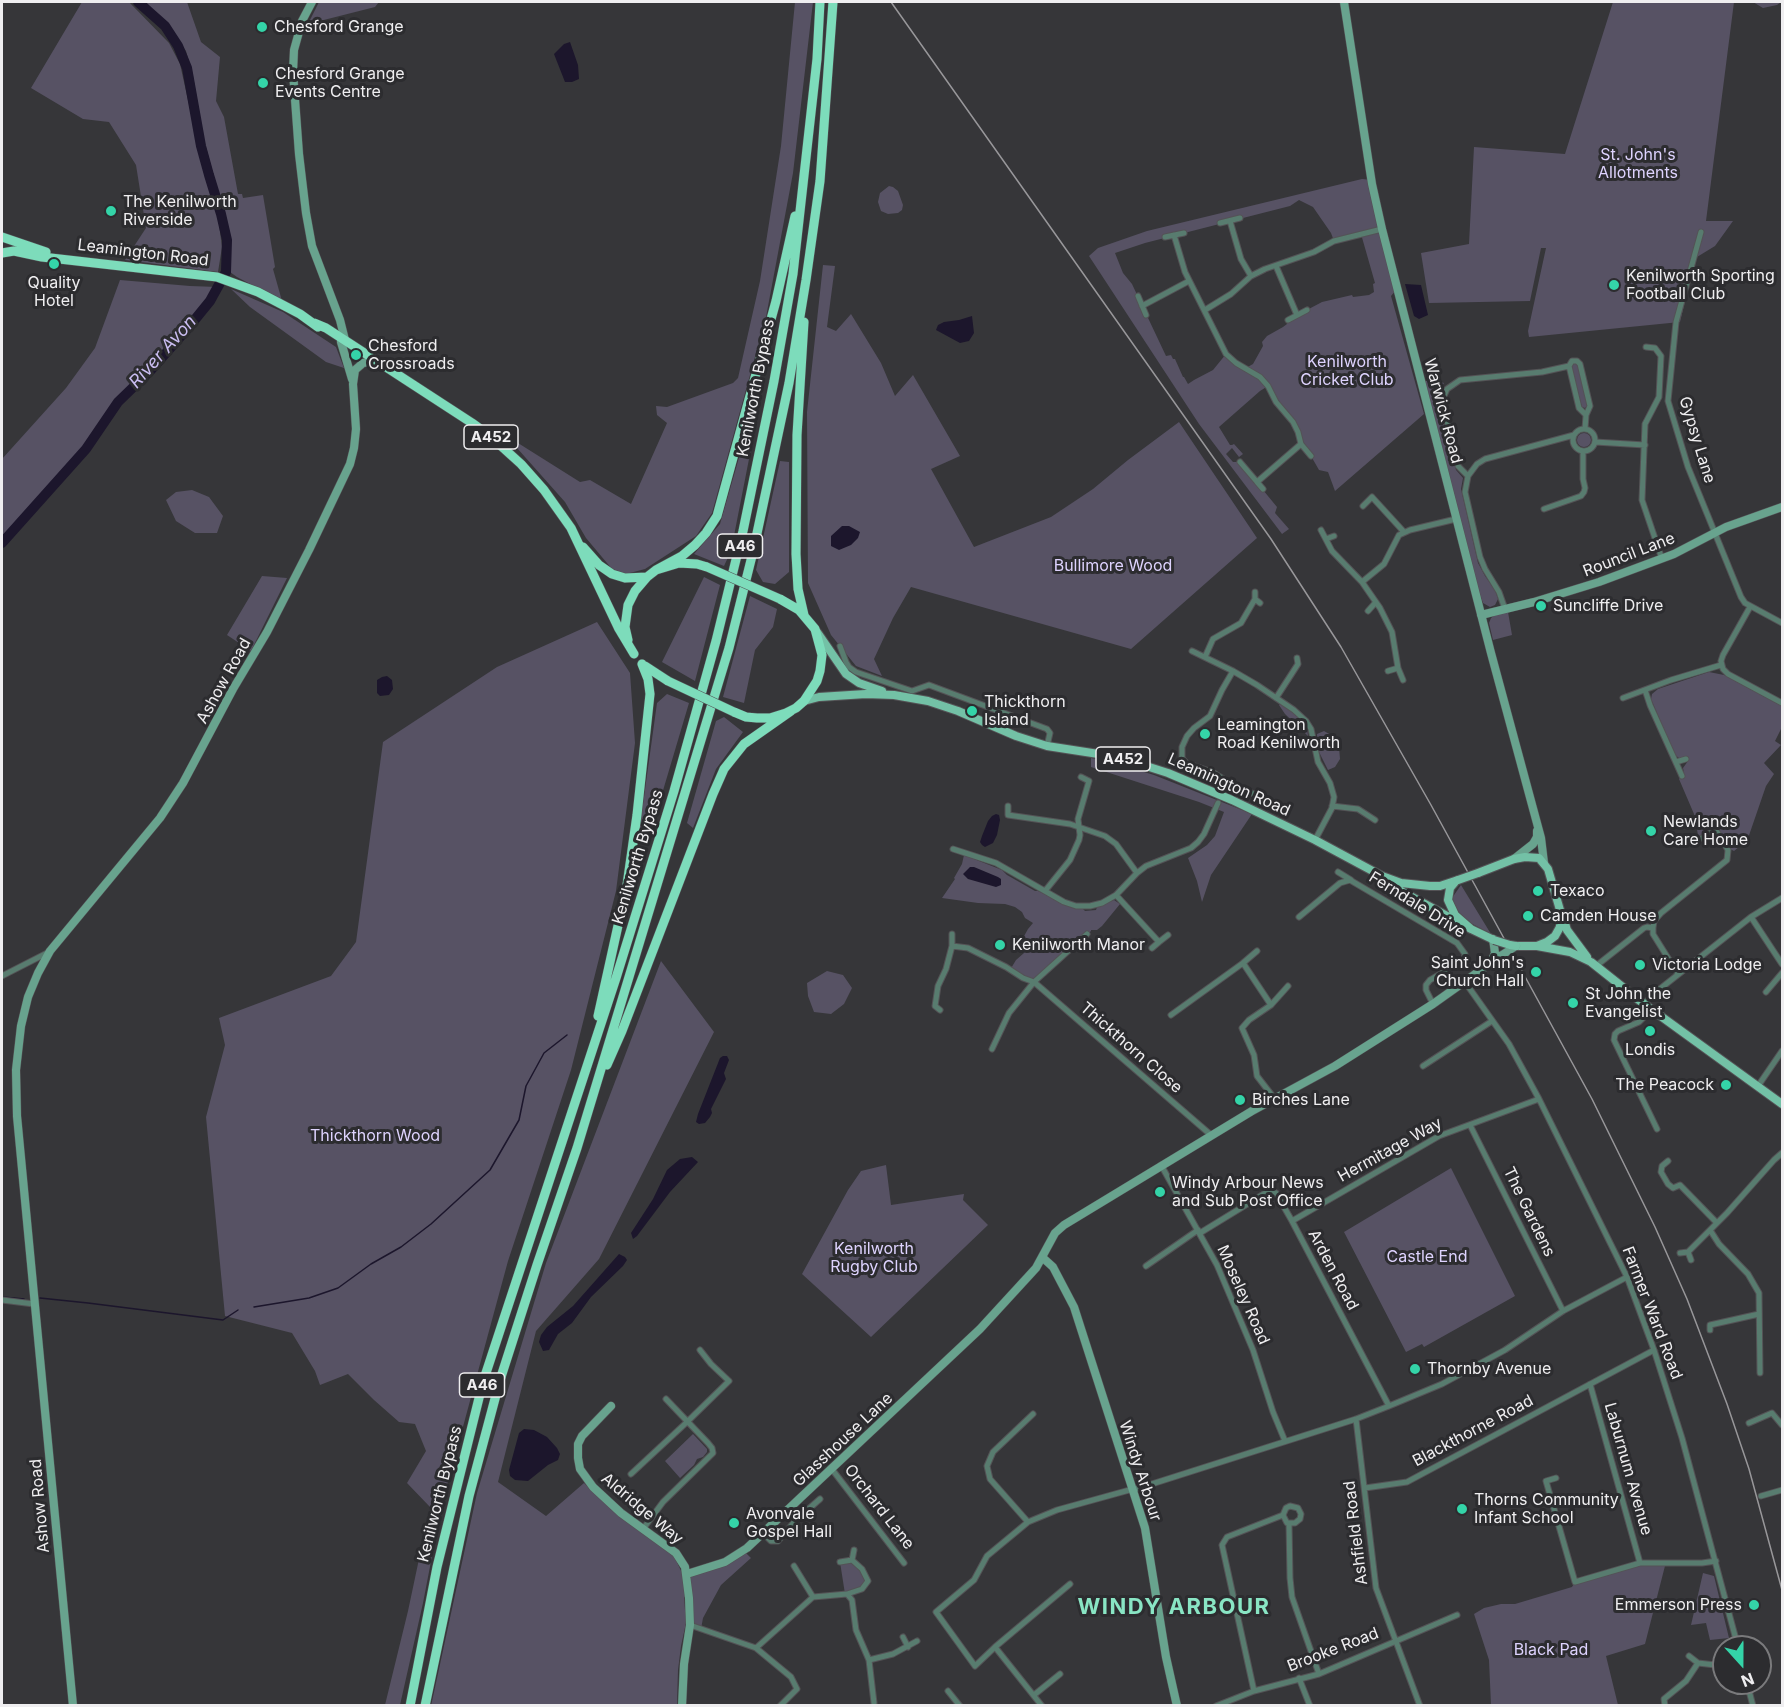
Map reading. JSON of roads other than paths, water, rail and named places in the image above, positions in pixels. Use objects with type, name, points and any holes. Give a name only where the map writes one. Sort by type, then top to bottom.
[{"type":"highway","name":"Kenilworth Bypass","points":[[410,1706],[437,1567],[483,1382],[585,1074],[674,791],[741,542],[783,330],[795,254],[817,59],[820,2]]},
{"type":"highway","name":"Kenilworth Bypass","points":[[425,1706],[468,1496],[500,1380],[589,1109],[729,648],[769,484],[789,383],[820,181],[833,2]]},
{"type":"highway","points":[[791,711],[764,718],[746,717],[649,670],[634,654],[626,631],[626,613],[635,591],[647,577],[682,556],[695,545],[717,516],[776,301],[805,168]]},
{"type":"highway","name":"Leamington Road","points":[[2,237],[66,258]]},
{"type":"highway","name":"Leamington Road","points":[[2,253],[14,251],[206,275],[241,286],[277,302],[326,328],[343,341]]},
{"type":"highway","points":[[804,615],[796,575],[797,435],[806,280]]},
{"type":"highway","name":"Leamington Road","points":[[314,323],[324,332],[375,359],[375,362],[472,423],[506,449],[544,490],[568,523],[619,629],[634,654]]},
{"type":"highway","name":"Leamington Road","points":[[578,541],[599,565],[612,574],[630,579],[647,577]]},
{"type":"highway","points":[[589,1109],[622,1031],[712,794],[724,769],[744,744],[804,701],[820,671],[821,648],[815,629],[793,606],[697,564],[679,563],[656,570]]},
{"type":"highway","points":[[585,1074],[627,885],[637,815],[650,694],[648,679],[642,663]]},
{"type":"main road","name":"Leamington Road","points":[[815,629],[841,668],[850,678],[864,686],[894,695],[928,701],[1047,746],[1130,760],[1159,769],[1315,840],[1382,876],[1412,886],[1440,886],[1458,880]]},
{"type":"main road","name":"Leamington Road","points":[[804,701],[819,696],[844,694],[894,695]]},
{"type":"main road","name":"A452","points":[[1593,964],[1567,930],[1550,873],[1544,863],[1535,857],[1514,859],[1458,880],[1450,888],[1449,904],[1455,915],[1471,929],[1510,945],[1537,946],[1570,952],[1593,964],[1782,1104]]},
{"type":"main road","name":"Leamington Road","points":[[1357,863],[1381,880],[1471,929]]},
{"type":"main road","points":[[1537,946],[1551,939],[1558,931],[1561,922],[1560,910]]},
{"type":"street","name":"Ashow Road","points":[[73,1706],[17,1116],[16,1070],[21,1026],[28,998],[50,951],[160,818],[183,783],[267,632],[350,464],[356,429],[353,388],[335,308],[316,258],[309,231],[293,72],[294,50],[300,27],[312,2]]},
{"type":"street","name":"Warwick Road","points":[[1344,2],[1372,184],[1382,229],[1543,849],[1544,863]]},
{"type":"street","points":[[1220,224],[1240,218]]},
{"type":"street","points":[[1230,221],[1241,259],[1251,276]]},
{"type":"street","points":[[1205,310],[1230,294],[1251,276],[1314,252],[1334,241],[1382,229]]},
{"type":"street","name":"Gypsy Lane","points":[[1701,232],[1676,322],[1668,401],[1688,467],[1741,597],[1750,607]]},
{"type":"street","points":[[1165,237],[1184,233]]},
{"type":"street","points":[[1174,235],[1185,272],[1226,354],[1236,363],[1260,377],[1268,386],[1276,402],[1298,432],[1301,444],[1311,456]]},
{"type":"street","points":[[1276,266],[1297,315]]},
{"type":"street","points":[[1142,306],[1189,281]]},
{"type":"street","points":[[1138,296],[1146,315]]},
{"type":"street","points":[[326,328],[334,324],[335,308]]},
{"type":"street","points":[[1288,320],[1307,310]]},
{"type":"street","points":[[1646,347],[1655,348],[1661,356],[1659,397],[1646,424],[1642,500],[1662,559]]},
{"type":"street","points":[[1468,476],[1458,466],[1442,400],[1447,389],[1460,380],[1542,372],[1569,366],[1570,362],[1575,361],[1580,364],[1590,406],[1584,429]]},
{"type":"street","points":[[353,388],[357,368],[363,363],[375,362]]},
{"type":"street","points":[[1569,366],[1579,408],[1586,415]]},
{"type":"street","points":[[1505,609],[1500,592],[1480,557],[1465,492],[1468,476],[1477,464],[1485,459],[1574,435],[1581,429],[1593,433],[1595,442],[1592,449],[1583,452],[1578,450],[1573,444],[1574,435]]},
{"type":"street","points":[[1595,442],[1645,445]]},
{"type":"street","points":[[1257,482],[1301,444]]},
{"type":"street","points":[[1544,508],[1581,496],[1584,492],[1586,488],[1583,479],[1583,452]]},
{"type":"street","points":[[1240,462],[1263,489]]},
{"type":"street","points":[[1363,506],[1377,492]]},
{"type":"street","points":[[1372,497],[1404,532]]},
{"type":"street","name":"Rouncil Lane","points":[[1481,615],[1581,588],[1662,559],[1715,532],[1782,507]]},
{"type":"street","points":[[1362,582],[1384,564],[1395,540],[1404,532],[1456,519]]},
{"type":"street","points":[[1321,530],[1332,550],[1362,582],[1376,602],[1392,632],[1398,668],[1403,680]]},
{"type":"street","points":[[1326,539],[1334,536]]},
{"type":"street","points":[[1205,657],[1219,634],[1241,623],[1257,601],[1255,592]]},
{"type":"street","points":[[1368,611],[1376,602]]},
{"type":"street","points":[[1782,623],[1750,607],[1723,656],[1721,665],[1728,674],[1782,703]]},
{"type":"street","points":[[840,646],[849,667],[856,672],[912,691],[927,685],[1047,729],[1050,733],[1047,746]]},
{"type":"street","points":[[1192,651],[1257,685],[1299,714],[1311,729],[1318,762],[1332,786],[1334,800],[1315,840]]},
{"type":"street","points":[[1276,698],[1299,664]]},
{"type":"street","points":[[1623,698],[1721,665]]},
{"type":"street","points":[[1388,671],[1398,668]]},
{"type":"street","points":[[1233,671],[1210,717],[1187,736],[1181,755],[1186,763],[1212,772],[1254,795]]},
{"type":"street","points":[[1645,690],[1682,776]]},
{"type":"street","points":[[941,706],[947,691]]},
{"type":"street","points":[[1174,756],[1181,755]]},
{"type":"street","points":[[1676,762],[1686,759]]},
{"type":"street","points":[[1046,891],[1070,860],[1079,840],[1079,810],[1092,782],[1081,777]]},
{"type":"street","points":[[953,849],[996,863],[1064,902],[1076,906],[1090,906],[1102,903],[1116,895],[1146,866],[1191,848],[1198,842],[1211,821],[1218,802],[1213,792]]},
{"type":"street","points":[[1218,802],[1229,799]]},
{"type":"street","points":[[1007,822],[1008,806]]},
{"type":"street","points":[[1332,806],[1351,807],[1369,812],[1375,820]]},
{"type":"street","points":[[1008,815],[1054,821],[1105,836],[1116,844],[1137,873]]},
{"type":"street","points":[[1514,859],[1533,844],[1537,835],[1536,823]]},
{"type":"street","points":[[1702,838],[1717,832],[1728,850],[1727,860]]},
{"type":"street","points":[[1678,974],[1653,934],[1654,921],[1736,854]]},
{"type":"street","name":"Ferndale Drive","points":[[1338,872],[1460,946],[1465,954],[1461,962],[1430,980],[1426,985],[1433,1004]]},
{"type":"street","name":"Ferndale Drive","points":[[1299,917],[1340,883],[1346,880],[1353,881]]},
{"type":"street","points":[[1116,895],[1159,942]]},
{"type":"street","points":[[1656,1129],[1614,1040],[1615,1034],[1640,1022],[1646,1015],[1647,1006],[1656,992],[1678,974],[1751,917],[1782,898]]},
{"type":"street","points":[[1751,917],[1782,964]]},
{"type":"street","points":[[1593,964],[1614,952],[1644,928],[1653,928]]},
{"type":"street","points":[[934,1008],[938,986],[946,969],[952,946],[952,934]]},
{"type":"street","points":[[992,1049],[1009,1013],[1034,982],[1088,934]]},
{"type":"street","points":[[1152,948],[1168,934]]},
{"type":"street","points":[[1490,963],[1495,952],[1493,939]]},
{"type":"street","name":"Thickthorn Close","points":[[952,946],[968,948],[1034,982],[1211,1135]]},
{"type":"street","points":[[1042,1257],[1055,1233],[1064,1225],[1274,1098],[1335,1066],[1433,1004],[1517,946]]},
{"type":"street","name":"Ashow Road","points":[[2,976],[50,951]]},
{"type":"street","points":[[1171,1016],[1257,951]]},
{"type":"street","points":[[1243,963],[1271,1005]]},
{"type":"street","points":[[1766,992],[1782,973]]},
{"type":"street","name":"Farmer Ward Road","points":[[1465,982],[1509,1044],[1539,1099],[1627,1276],[1682,1438],[1735,1635]]},
{"type":"street","points":[[1274,1098],[1257,1076],[1254,1055],[1242,1028],[1249,1020],[1271,1005],[1288,986]]},
{"type":"street","points":[[1424,1066],[1492,1021]]},
{"type":"street","points":[[1758,1086],[1782,1051]]},
{"type":"street","name":"Hermitage Way","points":[[1293,1221],[1439,1136],[1539,1099]]},
{"type":"street","name":"The Gardens","points":[[1470,1125],[1563,1311]]},
{"type":"street","points":[[1680,1253],[1688,1252],[1782,1153]]},
{"type":"street","points":[[1668,1161],[1662,1166],[1661,1172],[1668,1184],[1673,1188],[1680,1185],[1717,1223]]},
{"type":"street","name":"Moseley Road","points":[[1161,1165],[1217,1265],[1253,1350],[1285,1441]]},
{"type":"street","name":"Arden Road","points":[[1199,1232],[1267,1192],[1276,1193],[1293,1221],[1389,1406]]},
{"type":"street","points":[[1710,1230],[1719,1244],[1748,1274],[1759,1293],[1760,1373]]},
{"type":"street","points":[[1146,1266],[1199,1232]]},
{"type":"street","points":[[1688,1252],[1691,1260]]},
{"type":"street","name":"Glasshouse Lane","points":[[687,1574],[731,1560],[747,1548],[980,1329],[1036,1268],[1042,1257]]},
{"type":"street","name":"Windy Arbour","points":[[1042,1257],[1053,1267],[1074,1307],[1133,1490],[1146,1537],[1166,1658],[1177,1706]]},
{"type":"street","points":[[1070,1584],[975,1666],[936,1612],[974,1580],[987,1556],[1028,1522],[1057,1509],[1133,1490],[1356,1419],[1389,1406],[1442,1384],[1505,1350],[1563,1311],[1627,1276]]},
{"type":"street","points":[[2,1300],[34,1304]]},
{"type":"street","points":[[1710,1330],[1710,1325],[1759,1314]]},
{"type":"street","points":[[631,1474],[729,1381],[700,1350]]},
{"type":"street","name":"Blackthorne Road","points":[[1365,1488],[1407,1482],[1654,1350]]},
{"type":"street","name":"Laburnum Avenue","points":[[1590,1384],[1640,1563]]},
{"type":"street","points":[[643,1529],[663,1502],[713,1453],[708,1443],[666,1399]]},
{"type":"street","name":"Aldridge Way","points":[[611,1406],[582,1436],[578,1444],[580,1469],[585,1478],[621,1513],[676,1553],[687,1574]]},
{"type":"street","points":[[1749,1423],[1772,1413],[1782,1425]]},
{"type":"street","points":[[1028,1522],[990,1479],[987,1466],[993,1452],[1033,1414]]},
{"type":"street","name":"Ashfield Road","points":[[1356,1419],[1376,1588],[1420,1706]]},
{"type":"street","name":"Orchard Lane","points":[[831,1468],[904,1563]]},
{"type":"street","points":[[1556,1478],[1544,1482],[1575,1582],[1640,1563],[1716,1561]]},
{"type":"street","points":[[1761,1496],[1782,1491]]},
{"type":"street","points":[[763,1533],[771,1541],[778,1541],[796,1520],[820,1499]]},
{"type":"street","points":[[1290,1506],[1300,1510],[1301,1516],[1295,1523],[1289,1523],[1285,1521],[1283,1515],[1286,1508],[1290,1506]]},
{"type":"street","points":[[1254,1691],[1222,1545],[1227,1537],[1283,1515]]},
{"type":"street","points":[[1289,1523],[1292,1597],[1319,1674]]},
{"type":"street","points":[[852,1560],[854,1550]]},
{"type":"street","points":[[840,1562],[852,1560]]},
{"type":"street","points":[[756,1648],[813,1597],[847,1594],[862,1589],[868,1581],[862,1569],[852,1560]]},
{"type":"street","points":[[794,1566],[813,1597]]},
{"type":"street","points":[[682,1706],[684,1664],[690,1625],[687,1574]]},
{"type":"street","points":[[847,1594],[852,1600],[856,1630],[869,1660],[874,1703]]},
{"type":"street","name":"Brooke Road","points":[[1216,1706],[1254,1691],[1319,1674],[1457,1615]]},
{"type":"street","points":[[690,1625],[756,1648],[791,1677],[797,1689],[780,1706]]},
{"type":"street","points":[[903,1636],[908,1647]]},
{"type":"street","points":[[869,1660],[892,1654],[917,1641]]},
{"type":"street","points":[[995,1647],[1042,1706]]},
{"type":"street","points":[[1689,1656],[1698,1662],[1712,1664]]},
{"type":"street","points":[[1663,1700],[1686,1681],[1698,1662]]},
{"type":"street","points":[[1034,1695],[1060,1674]]},
{"type":"street","points":[[1299,1678],[1310,1706]]},
{"type":"street","points":[[948,1691],[960,1706]]},
{"type":"waterway","name":"River Avon","points":[[2,543],[86,449],[118,402],[151,370],[188,328],[210,301],[226,272],[227,240],[201,146],[187,68],[178,46],[165,26],[138,2]]},
{"type":"waterway","points":[[254,1307],[309,1298],[338,1288],[371,1264],[401,1247],[431,1224],[490,1170],[519,1120],[526,1086],[544,1053],[567,1035]]},
{"type":"waterway","points":[[2,1297],[24,1299]]},
{"type":"waterway","points":[[40,1298],[223,1320],[238,1310]]},
{"type":"railway","points":[[891,2],[1271,539],[1341,647],[1431,805],[1592,1099],[1655,1227],[1687,1299],[1727,1404],[1749,1469],[1782,1590]]},
{"type":"place","name":"Chesford Grange","points":[[262,27]]},
{"type":"place","name":"Chesford Grange Events Centre","points":[[263,83]]},
{"type":"place","name":"The Kenilworth Riverside","points":[[111,211]]},
{"type":"place","name":"Quality Hotel","points":[[54,264]]},
{"type":"place","name":"Kenilworth Sporting Football Club","points":[[1614,285]]},
{"type":"place","name":"Chesford Crossroads","points":[[356,355]]},
{"type":"place","name":"Suncliffe Drive","points":[[1541,606]]},
{"type":"place","name":"Thickthorn Island","points":[[972,711]]},
{"type":"place","name":"Leamington Road Kenilworth","points":[[1205,734]]},
{"type":"place","name":"Newlands Care Home","points":[[1651,831]]},
{"type":"place","name":"Texaco","points":[[1538,891]]},
{"type":"place","name":"Camden House","points":[[1528,916]]},
{"type":"place","name":"Kenilworth Manor","points":[[1000,945]]},
{"type":"place","name":"Victoria Lodge","points":[[1640,965]]},
{"type":"place","name":"Saint John's Church Hall","points":[[1536,972]]},
{"type":"place","name":"St John the Evangelist","points":[[1573,1003]]},
{"type":"place","name":"Londis","points":[[1650,1031]]},
{"type":"place","name":"The Peacock","points":[[1726,1085]]},
{"type":"place","name":"Birches Lane","points":[[1240,1100]]},
{"type":"place","name":"Windy Arbour News and Sub Post Office","points":[[1160,1192]]},
{"type":"place","name":"Thornby Avenue","points":[[1415,1369]]},
{"type":"place","name":"Thorns Community Infant School","points":[[1462,1509]]},
{"type":"place","name":"Avonvale Gospel Hall","points":[[734,1523]]},
{"type":"place","name":"Emmerson Press","points":[[1754,1605]]},
{"type":"district","name":"WINDY ARBOUR","points":[[1174,1607]]},
{"type":"park label","name":"St. John's Allotments","points":[[1638,164]]},
{"type":"park label","name":"Kenilworth Cricket Club","points":[[1347,371]]},
{"type":"park label","name":"Bullimore Wood","points":[[1113,566]]},
{"type":"park label","name":"Thickthorn Wood","points":[[375,1136]]},
{"type":"park label","name":"Castle End","points":[[1427,1257]]},
{"type":"park label","name":"Kenilworth Rugby Club","points":[[874,1258]]},
{"type":"park label","name":"Black Pad","points":[[1551,1650]]}]
